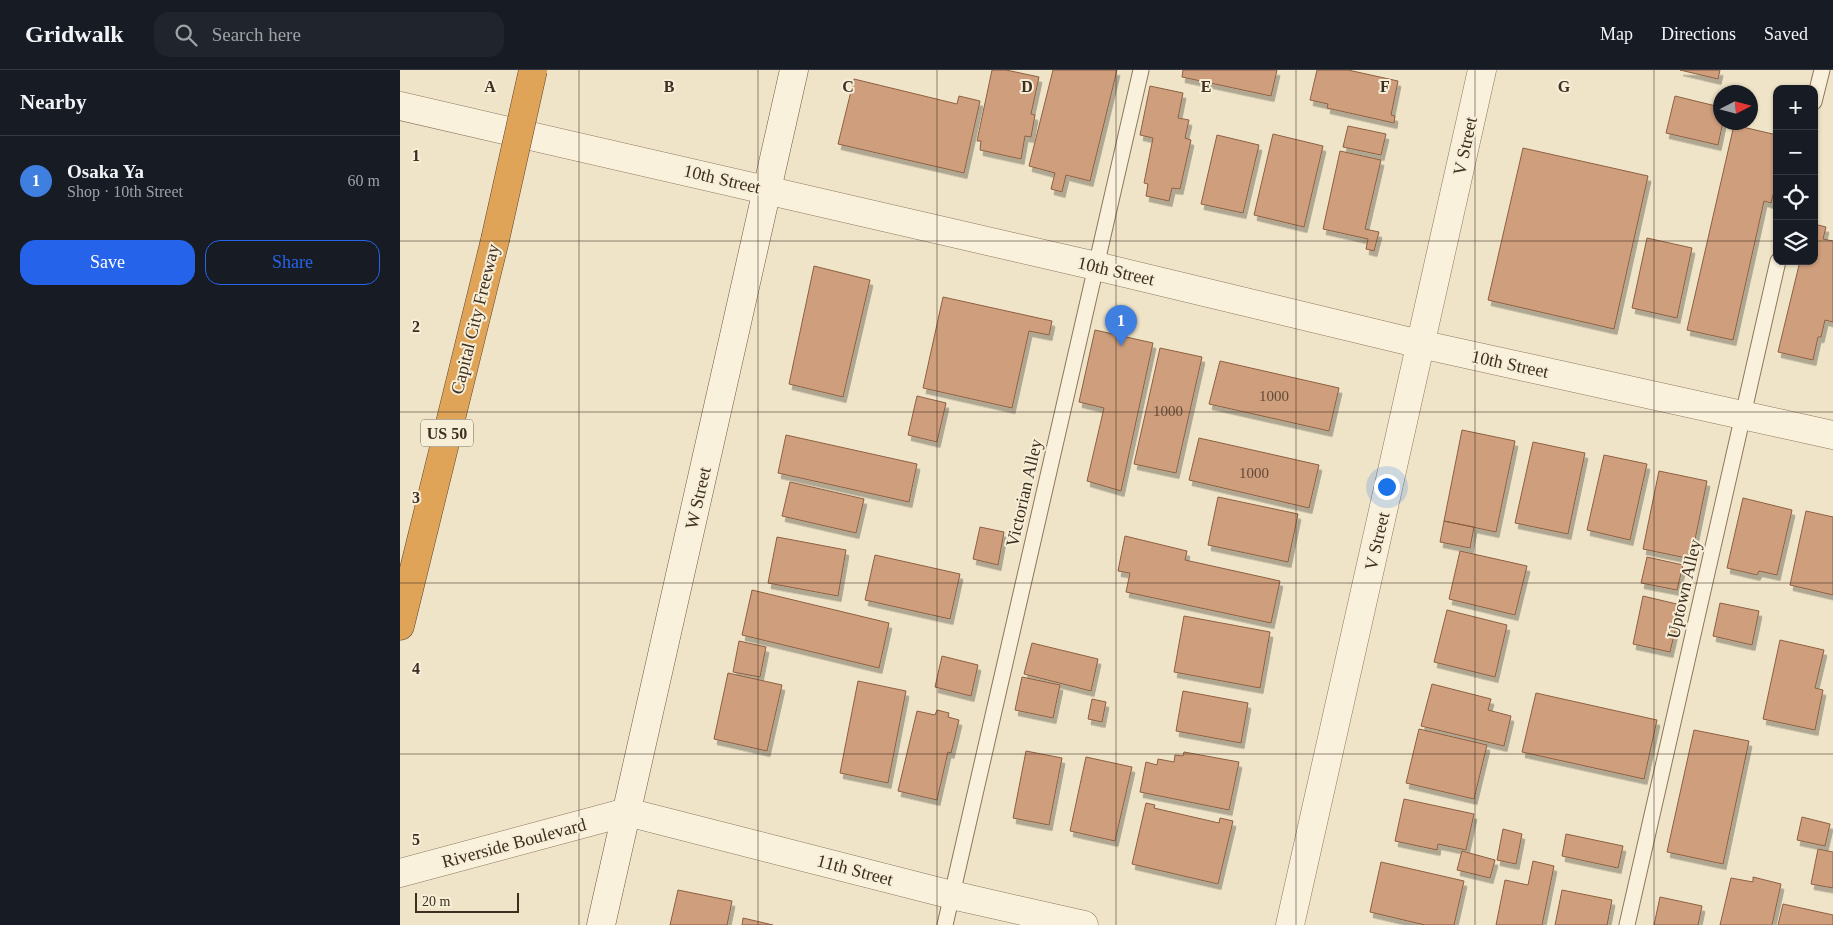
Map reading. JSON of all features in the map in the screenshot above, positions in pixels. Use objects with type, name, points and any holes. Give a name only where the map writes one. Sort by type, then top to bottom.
[{"type":"highway","name":"Capital City Freeway","points":[[400,626],[495,240],[534,70]]},
{"type":"street","name":"W Street","points":[[601,925],[794,70]]},
{"type":"street","name":"V Street","points":[[1290,925],[1482,70]]},
{"type":"street","name":"10th Street","points":[[400,106],[766,189],[818,203],[1096,266],[1420,344],[1833,435]]},
{"type":"street","name":"Riverside Boulevard","points":[[400,874],[627,812]]},
{"type":"street","name":"11th Street","points":[[627,812],[952,895],[1084,925]]},
{"type":"lane","name":"Victorian Alley","points":[[945,925],[1141,70]]},
{"type":"lane","points":[[1818,86],[1822,70]]},
{"type":"lane","name":"Uptown Alley","points":[[1627,925],[1777,265]]},
{"type":"building","points":[[992,70],[1006,70],[1039,77],[1031,114],[1035,115],[1031,137],[1025,136],[1021,159],[980,150],[981,141],[977,141]]},
{"type":"building","points":[[1053,70],[1117,70],[1090,181],[1066,175],[1062,192],[1051,189],[1055,173],[1029,166]]},
{"type":"building","points":[[1183,70],[1277,70],[1271,96],[1182,77]]},
{"type":"building","points":[[1317,70],[1348,70],[1398,81],[1391,115],[1395,116],[1394,123],[1327,108],[1328,104],[1310,100]]},
{"type":"building","points":[[1680,70],[1720,70],[1718,79]]},
{"type":"building","points":[[854,79],[957,104],[959,96],[980,101],[964,173],[838,144]]},
{"type":"building","points":[[1150,86],[1183,93],[1178,118],[1189,120],[1185,138],[1191,140],[1180,189],[1172,188],[1169,201],[1146,196],[1148,184],[1144,183],[1153,138],[1140,135]]},
{"type":"building","points":[[1675,96],[1713,105],[1713,130],[1721,130],[1718,145],[1666,133]]},
{"type":"building","points":[[1348,126],[1386,134],[1381,155],[1343,147]]},
{"type":"building","points":[[1733,130],[1756,130],[1773,134],[1773,195],[1771,203],[1764,201],[1733,340],[1687,330]]},
{"type":"building","points":[[1273,134],[1323,146],[1304,227],[1254,215]]},
{"type":"building","points":[[1217,135],[1259,145],[1243,213],[1201,204]]},
{"type":"building","points":[[1523,148],[1648,176],[1614,329],[1488,300]]},
{"type":"building","points":[[1340,151],[1381,160],[1365,229],[1379,232],[1374,251],[1366,249],[1368,239],[1323,229]]},
{"type":"building","points":[[1818,225],[1826,227],[1823,239],[1833,241],[1833,322],[1825,320],[1821,337],[1818,337],[1813,360],[1778,352],[1799,265],[1818,265]]},
{"type":"building","points":[[1647,238],[1692,248],[1677,318],[1632,308]]},
{"type":"building","points":[[814,266],[870,280],[843,397],[789,384]]},
{"type":"building","points":[[943,297],[1052,321],[1049,335],[1029,331],[1012,408],[923,388]]},
{"type":"building","points":[[1095,330],[1153,343],[1121,491],[1087,481],[1104,408],[1079,402]]},
{"type":"building","points":[[1160,348],[1202,357],[1176,473],[1134,464]]},
{"type":"building","points":[[1220,361],[1339,388],[1329,431],[1209,404]]},
{"type":"building","points":[[917,396],[946,403],[937,442],[908,435]]},
{"type":"building","points":[[1462,430],[1515,441],[1496,532],[1444,521]]},
{"type":"building","points":[[786,435],[917,464],[909,502],[778,473]]},
{"type":"building","points":[[1199,438],[1319,465],[1309,508],[1189,480]]},
{"type":"building","points":[[1533,442],[1585,453],[1568,534],[1515,523]]},
{"type":"building","points":[[1604,455],[1647,464],[1630,540],[1587,530]]},
{"type":"building","points":[[1659,471],[1707,481],[1691,559],[1643,549]]},
{"type":"building","points":[[790,482],[864,499],[856,533],[782,516]]},
{"type":"building","points":[[1218,497],[1298,514],[1288,562],[1208,545]]},
{"type":"building","points":[[1743,498],[1792,510],[1777,575],[1759,571],[1757,575],[1727,568]]},
{"type":"building","points":[[1806,511],[1833,517],[1833,595],[1790,585]]},
{"type":"building","points":[[1444,521],[1474,527],[1470,548],[1440,542]]},
{"type":"building","points":[[980,527],[1004,532],[998,565],[973,559]]},
{"type":"building","points":[[1125,536],[1187,551],[1185,560],[1280,581],[1271,623],[1126,592],[1130,573],[1118,571]]},
{"type":"building","points":[[777,537],[846,550],[838,596],[768,583]]},
{"type":"building","points":[[1460,551],[1527,566],[1515,615],[1449,599]]},
{"type":"building","points":[[875,555],[960,574],[950,619],[865,600]]},
{"type":"building","points":[[1647,557],[1683,565],[1677,590],[1641,583]]},
{"type":"building","points":[[752,590],[889,623],[879,668],[742,635]]},
{"type":"building","points":[[1643,596],[1681,605],[1670,652],[1633,644]]},
{"type":"building","points":[[1720,603],[1759,611],[1752,645],[1713,636]]},
{"type":"building","points":[[1447,610],[1507,625],[1495,677],[1434,662]]},
{"type":"building","points":[[1184,616],[1270,632],[1260,688],[1174,672]]},
{"type":"building","points":[[1780,640],[1824,650],[1815,688],[1823,690],[1815,730],[1763,719]]},
{"type":"building","points":[[739,641],[766,647],[760,677],[733,672]]},
{"type":"building","points":[[1032,643],[1098,659],[1091,691],[1024,674]]},
{"type":"building","points":[[942,656],[978,665],[971,696],[935,687]]},
{"type":"building","points":[[728,673],[782,685],[767,751],[714,739]]},
{"type":"building","points":[[1022,677],[1060,685],[1053,718],[1015,710]]},
{"type":"building","points":[[858,681],[906,691],[888,783],[840,773]]},
{"type":"building","points":[[1432,684],[1491,699],[1488,710],[1511,716],[1504,746],[1421,726]]},
{"type":"building","points":[[1183,691],[1248,703],[1241,743],[1176,731]]},
{"type":"building","points":[[1536,693],[1657,720],[1644,779],[1522,752]]},
{"type":"building","points":[[1092,699],[1106,702],[1102,722],[1088,719]]},
{"type":"building","points":[[937,710],[949,713],[948,717],[959,720],[951,753],[948,752],[937,800],[898,791],[917,711],[935,715]]},
{"type":"building","points":[[1419,729],[1487,745],[1474,799],[1406,783]]},
{"type":"building","points":[[1694,730],[1749,741],[1723,864],[1667,852]]},
{"type":"building","points":[[1026,751],[1062,758],[1049,825],[1013,818]]},
{"type":"building","points":[[1184,752],[1239,762],[1229,810],[1140,792],[1146,762],[1157,765],[1158,759],[1174,762],[1175,755],[1183,756]]},
{"type":"building","points":[[1086,757],[1132,767],[1115,841],[1070,831]]},
{"type":"building","points":[[1404,799],[1474,814],[1466,850],[1438,844],[1437,850],[1395,841]]},
{"type":"building","points":[[1146,803],[1155,805],[1154,808],[1219,823],[1220,818],[1233,821],[1218,884],[1132,864]]},
{"type":"building","points":[[1802,817],[1830,824],[1825,846],[1797,840]]},
{"type":"building","points":[[1503,829],[1522,834],[1516,864],[1497,860]]},
{"type":"building","points":[[1566,834],[1623,846],[1618,868],[1562,856]]},
{"type":"building","points":[[1818,849],[1833,852],[1833,888],[1811,884]]},
{"type":"building","points":[[1462,851],[1495,860],[1490,878],[1457,870]]},
{"type":"building","points":[[1533,861],[1554,866],[1542,925],[1496,925],[1505,880],[1528,885]]},
{"type":"building","points":[[1381,862],[1464,881],[1454,925],[1425,925],[1370,912]]},
{"type":"building","points":[[1753,877],[1781,884],[1772,925],[1720,925],[1731,878],[1753,882]]},
{"type":"building","points":[[678,890],[732,901],[727,925],[670,925]]},
{"type":"building","points":[[1562,890],[1612,900],[1607,925],[1555,925]]},
{"type":"building","points":[[1660,897],[1702,906],[1698,925],[1654,925]]},
{"type":"building","points":[[1783,904],[1833,915],[1833,925],[1778,925]]},
{"type":"building","points":[[743,918],[773,925],[742,925]]},
{"type":"place","name":"Osaka Ya","points":[[1121,346]]}]
